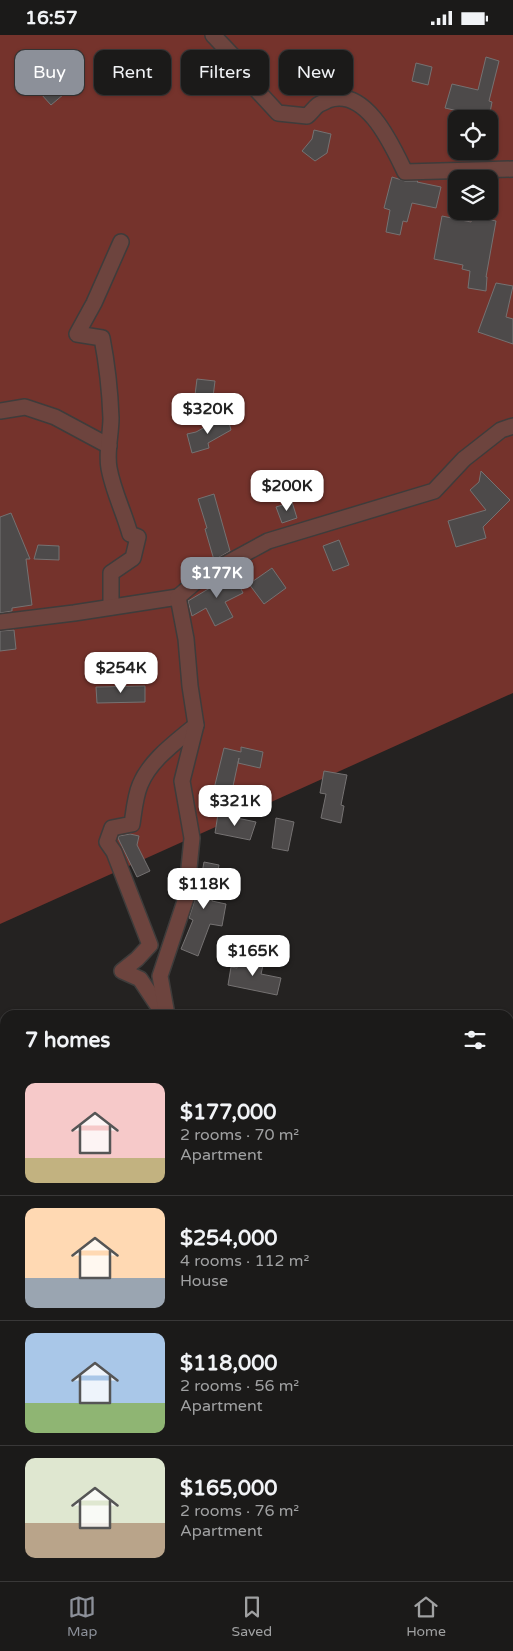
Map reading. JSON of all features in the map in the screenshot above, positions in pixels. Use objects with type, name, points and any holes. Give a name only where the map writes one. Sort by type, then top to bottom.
[{"type":"street","points":[[213,35],[232,55],[254,87],[278,113],[307,117],[319,104],[337,97],[354,101],[375,118],[405,172],[513,169]]},
{"type":"street","points":[[111,607],[111,573],[132,558],[138,537],[130,534],[108,466],[111,419],[106,360],[102,338],[77,334],[94,303],[121,243]]},
{"type":"street","points":[[0,411],[26,407],[33,409],[55,417],[109,447]]},
{"type":"street","points":[[0,622],[178,597],[200,578],[268,541],[434,491],[464,459],[501,430],[513,426]]},
{"type":"street","points":[[164,1010],[160,976],[186,898],[192,838],[182,781],[196,725],[186,639],[178,597]]},
{"type":"street","points":[[162,1010],[140,979],[122,971],[150,945],[114,852],[107,842],[112,828],[132,824],[139,786],[146,773],[165,750],[196,725]]},
{"type":"shaded area","points":[[0,35],[513,35],[513,693],[0,924]]},
{"type":"building","points":[[486,57],[499,61],[489,101],[492,102],[490,110],[454,110],[445,108],[452,84],[478,90]]},
{"type":"building","points":[[416,63],[432,67],[428,85],[412,81]]},
{"type":"building","points":[[42,95],[63,95],[51,105]]},
{"type":"building","points":[[314,130],[331,134],[327,153],[315,161],[302,151],[312,139]]},
{"type":"building","points":[[392,177],[441,187],[436,208],[412,203],[407,222],[403,221],[400,235],[386,232],[390,210],[384,208]]},
{"type":"building","points":[[442,216],[448,217],[448,220],[471,222],[472,220],[496,221],[486,277],[486,291],[468,288],[470,271],[462,269],[463,265],[434,259]]},
{"type":"building","points":[[496,283],[513,286],[506,317],[513,319],[513,344],[478,332]]},
{"type":"building","points":[[197,379],[215,381],[213,397],[195,395]]},
{"type":"building","points":[[227,415],[231,430],[208,443],[209,448],[192,453],[187,434],[196,432]]},
{"type":"building","points":[[481,471],[510,500],[483,527],[486,538],[456,547],[448,521],[486,510],[470,490],[479,482]]},
{"type":"building","points":[[214,494],[230,551],[214,560],[198,499]]},
{"type":"building","points":[[292,502],[297,518],[282,523],[276,507]]},
{"type":"building","points":[[11,513],[30,559],[26,559],[32,605],[12,608],[12,611],[0,613],[0,517]]},
{"type":"building","points":[[339,540],[349,565],[333,571],[323,546]]},
{"type":"building","points":[[38,545],[59,546],[59,560],[34,559]]},
{"type":"building","points":[[272,568],[286,588],[264,604],[249,584]]},
{"type":"building","points":[[232,571],[243,593],[225,602],[233,617],[215,626],[206,608],[192,616],[188,601],[220,582],[219,578]]},
{"type":"building","points":[[14,630],[16,649],[0,651],[0,631]]},
{"type":"building","points":[[145,686],[145,702],[97,703],[96,687]]},
{"type":"building","points":[[241,747],[263,752],[260,768],[238,763],[239,758],[229,805],[211,801],[224,748],[241,752]]},
{"type":"building","points":[[324,771],[347,775],[341,805],[344,806],[341,823],[321,818],[326,794],[320,793]]},
{"type":"building","points":[[218,814],[256,822],[250,840],[215,833]]},
{"type":"building","points":[[276,818],[294,822],[288,851],[272,848]]},
{"type":"building","points":[[130,834],[139,836],[137,845],[150,871],[137,877],[118,838],[119,836]]},
{"type":"building","points":[[204,862],[219,865],[212,901],[226,904],[222,926],[210,924],[198,956],[181,949],[193,920],[189,918],[195,899],[198,872],[202,873]]},
{"type":"building","points":[[239,956],[264,961],[261,974],[281,978],[277,995],[228,985],[231,967],[237,968]]}]
